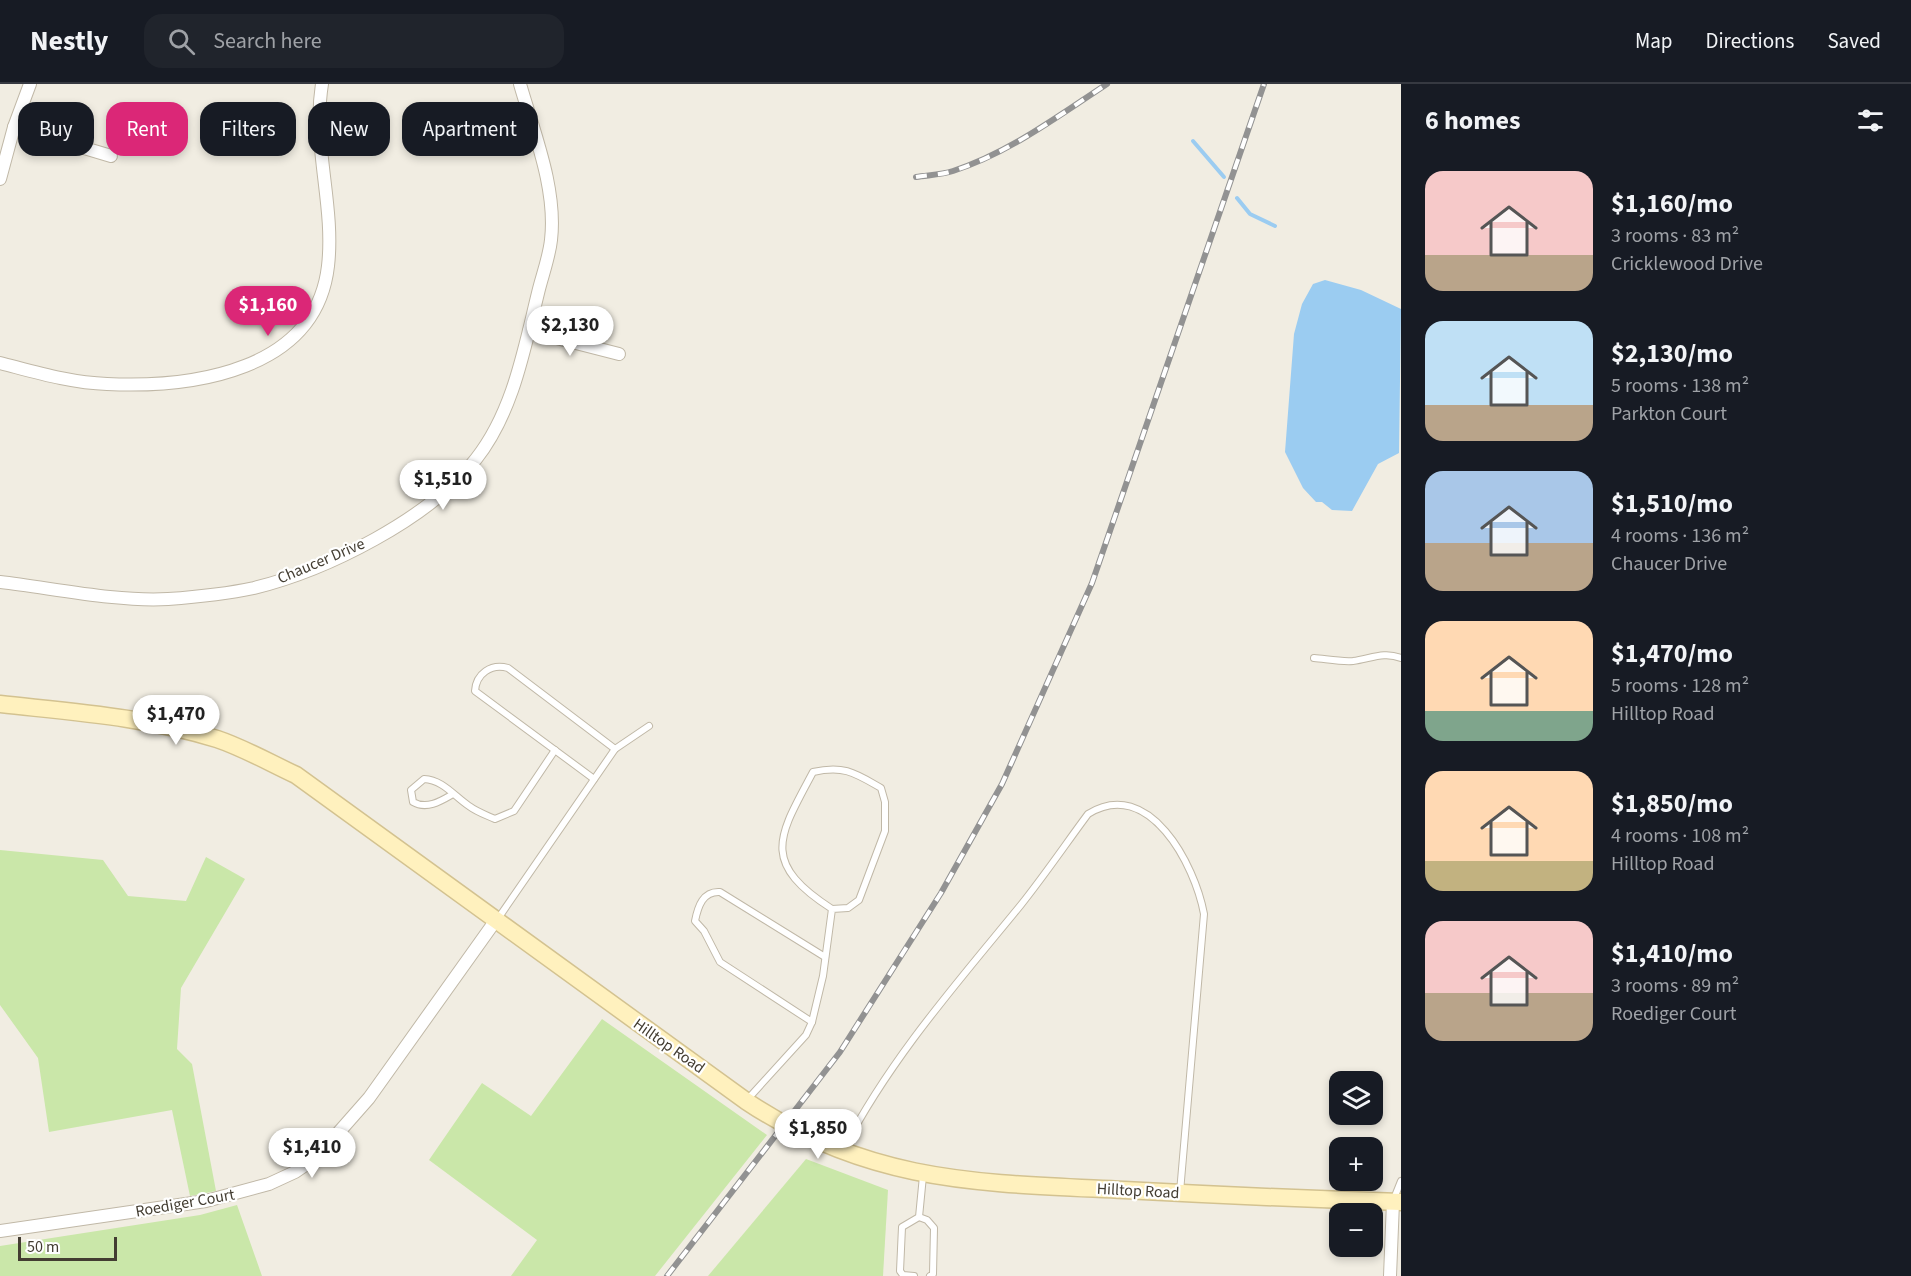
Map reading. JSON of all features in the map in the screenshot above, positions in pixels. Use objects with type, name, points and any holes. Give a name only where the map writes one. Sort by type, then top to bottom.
[{"type":"main road","name":"Hilltop Road","points":[[0,705],[159,725],[219,740],[296,776],[746,1101],[792,1130],[875,1164],[923,1176],[1014,1185],[1397,1202]]},
{"type":"street","points":[[0,179],[14,127],[30,84]]},
{"type":"street","points":[[0,363],[52,376],[105,384],[189,381],[254,364],[306,326],[319,300],[328,266],[318,113],[322,84]]},
{"type":"street","name":"Chaucer Drive","points":[[0,582],[165,599],[254,588],[296,575],[356,549],[412,516],[446,489],[476,459],[500,421],[529,331],[551,240],[549,197],[520,84]]},
{"type":"street","points":[[14,127],[106,155]]},
{"type":"street","points":[[529,331],[619,354]]},
{"type":"street","name":"Roediger Court","points":[[0,1231],[206,1201],[269,1184],[295,1172],[317,1157],[369,1098],[496,920]]},
{"type":"street","points":[[1390,1276],[1397,1202]]},
{"type":"lane","points":[[1314,658],[1353,661],[1376,655],[1394,655],[1401,658]]},
{"type":"lane","points":[[594,779],[475,692],[476,682],[485,670],[500,665],[508,668],[615,749]]},
{"type":"lane","points":[[496,920],[615,749],[649,726]]},
{"type":"lane","points":[[453,794],[433,804],[420,806],[413,802],[411,790],[424,779],[432,779],[453,794],[470,807],[495,819],[514,811],[555,750]]},
{"type":"lane","points":[[830,768],[849,770],[881,788],[886,815],[885,831],[859,900],[848,908],[832,909],[810,895],[791,874],[782,840],[784,827],[813,772],[830,768]]},
{"type":"lane","points":[[842,1151],[885,1080],[933,1011],[1022,904],[1088,814],[1099,807],[1117,804],[1138,808],[1171,837],[1192,872],[1204,914],[1180,1193]]},
{"type":"lane","points":[[812,1022],[720,962],[704,931],[695,921],[697,913],[705,896],[713,892],[720,892],[825,957]]},
{"type":"lane","points":[[746,1101],[806,1035],[812,1022],[817,1008],[832,909]]},
{"type":"lane","points":[[918,1217],[923,1176]]},
{"type":"lane","points":[[1397,1202],[1401,1181]]},
{"type":"lane","points":[[914,1276],[903,1275],[900,1271],[902,1227],[918,1217]]},
{"type":"lane","points":[[918,1217],[927,1220],[934,1228],[933,1274],[930,1276]]},
{"type":"green space","points":[[0,850],[103,860],[128,896],[186,901],[206,857],[245,879],[181,988],[177,1049],[192,1064],[216,1191],[190,1196],[172,1110],[49,1132],[38,1058],[0,1005]]},
{"type":"green space","points":[[602,1019],[767,1135],[655,1276],[511,1276],[537,1240],[429,1160],[482,1083],[531,1116]]},
{"type":"green space","points":[[806,1159],[888,1190],[883,1276],[708,1276]]},
{"type":"green space","points":[[237,1205],[262,1276],[0,1276],[0,1246],[200,1215]]},
{"type":"water","points":[[1325,280],[1361,290],[1401,309],[1399,453],[1378,464],[1352,511],[1332,510],[1322,502],[1316,502],[1303,488],[1285,452],[1294,334],[1302,304],[1313,284]]},
{"type":"waterway","points":[[1193,141],[1224,177]]},
{"type":"waterway","points":[[1237,198],[1250,214],[1275,226]]},
{"type":"railway","points":[[916,177],[953,171],[994,154],[1033,133],[1107,84]]},
{"type":"railway","points":[[667,1276],[840,1052],[941,893],[1002,784],[1092,583],[1264,84]]}]
